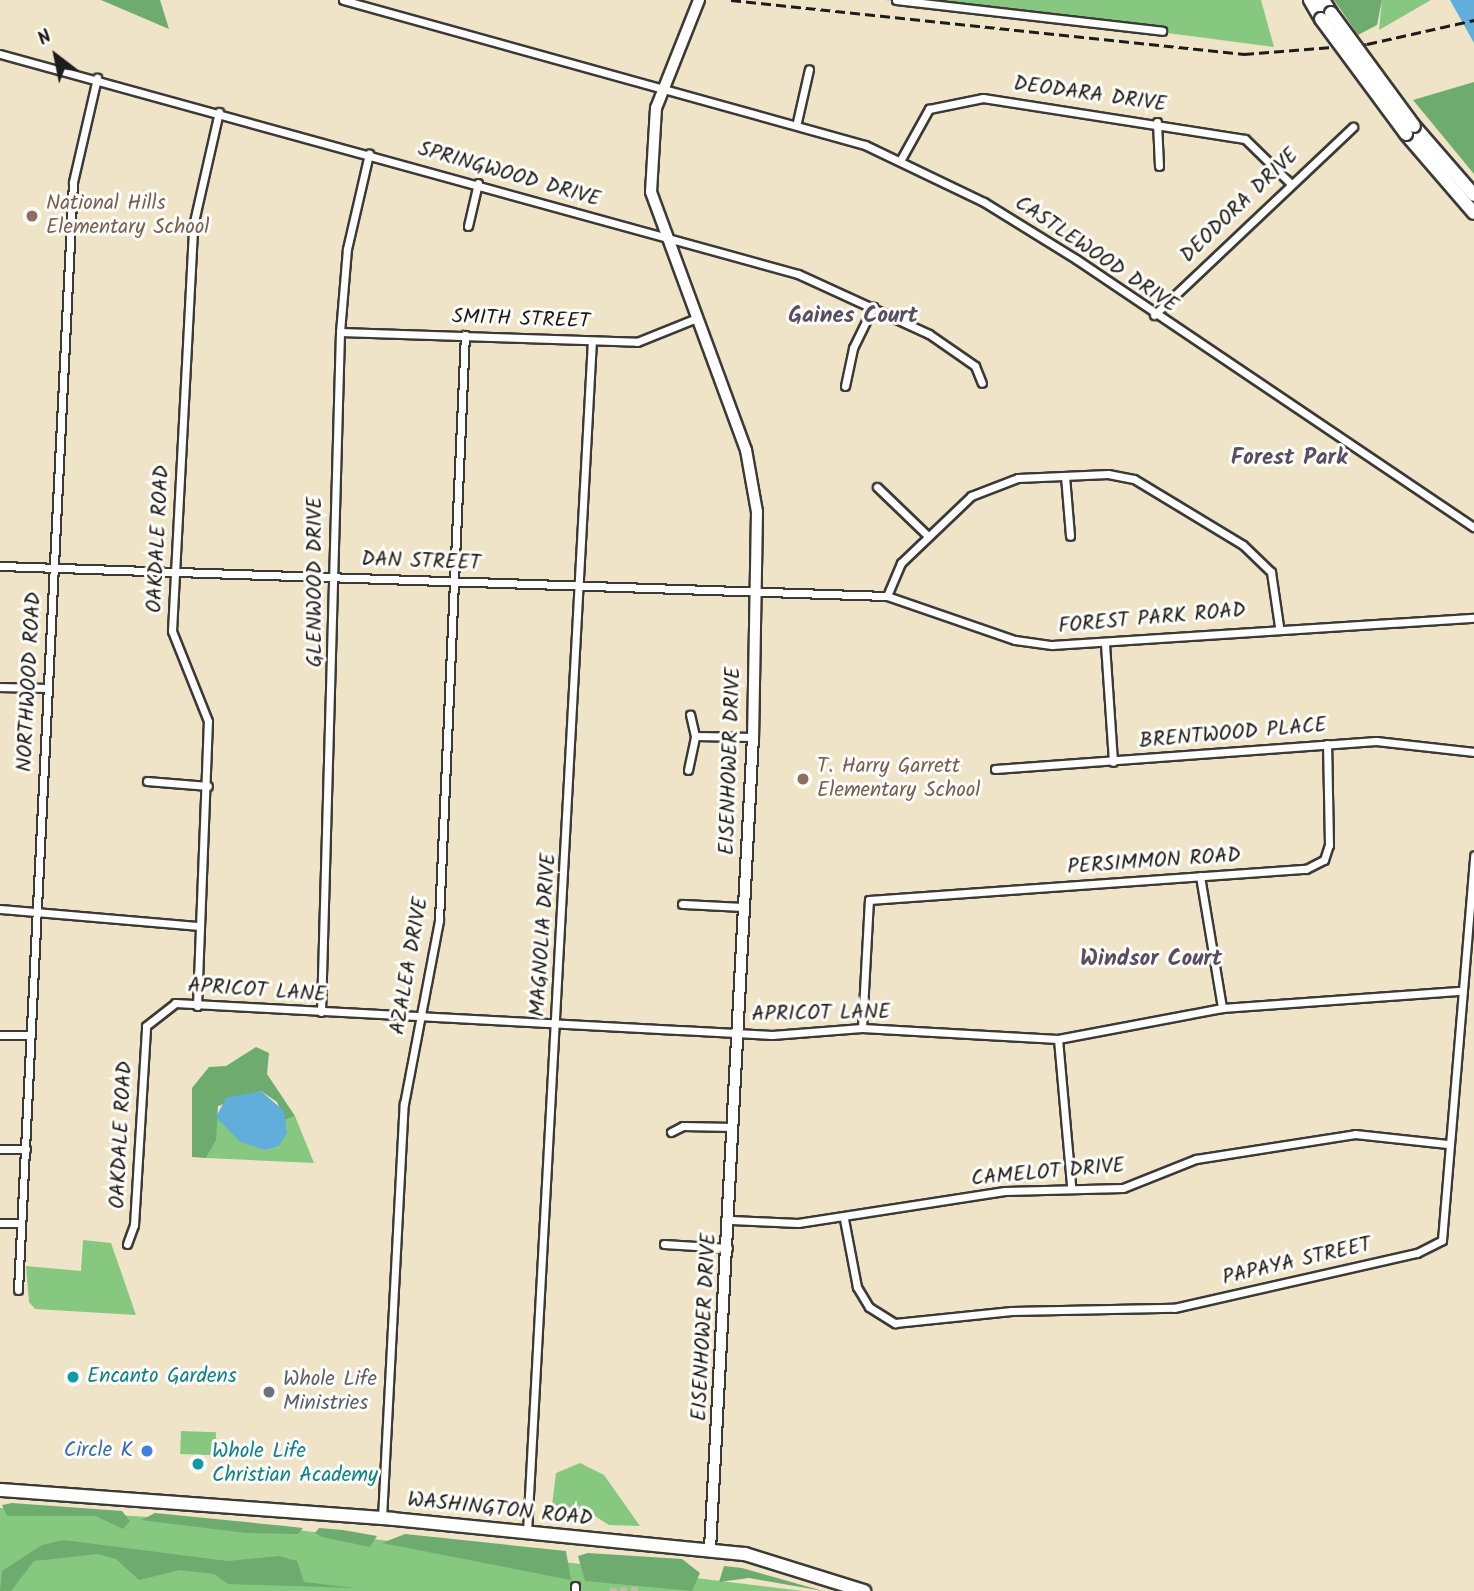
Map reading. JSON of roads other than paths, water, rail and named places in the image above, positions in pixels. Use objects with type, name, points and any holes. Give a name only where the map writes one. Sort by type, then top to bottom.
[{"type":"main road","points":[[1310,0],[1326,16],[1474,213]]},
{"type":"main road","points":[[1323,0],[1326,16]]},
{"type":"main road","points":[[1410,130],[1474,195]]},
{"type":"main road","name":"WASHINGTON ROAD","points":[[0,1490],[382,1518],[710,1550],[783,1562],[864,1591]]},
{"type":"street","name":"CASTLEWOOD DRIVE","points":[[343,0],[665,84],[686,96],[797,122],[900,161],[984,202],[1474,527]]},
{"type":"street","name":"EISENHOWER DRIVE","points":[[699,0],[665,84],[649,174],[663,239],[696,318],[755,481],[756,592],[753,737],[737,1032],[731,1220],[710,1550]]},
{"type":"street","points":[[896,0],[1161,31]]},
{"type":"street","name":"SPRINGWOOD DRIVE","points":[[0,54],[97,78],[478,183],[663,239],[798,274],[873,307],[960,355],[982,383]]},
{"type":"street","points":[[797,122],[809,69]]},
{"type":"street","name":"NORTHWOOD ROAD","points":[[18,1290],[38,909],[45,688],[54,569],[73,182],[97,78]]},
{"type":"street","name":"DEODARA DRIVE","points":[[900,161],[929,109],[983,98],[1157,122],[1245,139],[1289,182]]},
{"type":"street","name":"OAKDALE ROAD","points":[[197,1006],[208,786],[208,721],[172,631],[193,226],[219,112]]},
{"type":"street","points":[[1157,122],[1159,166]]},
{"type":"street","name":"DEODORA DRIVE","points":[[1154,315],[1289,182],[1353,127]]},
{"type":"street","name":"GLENWOOD DRIVE","points":[[321,1012],[334,661],[331,577],[340,332],[347,249],[369,154]]},
{"type":"street","points":[[468,226],[478,183]]},
{"type":"street","points":[[845,386],[852,348],[873,307]]},
{"type":"street","name":"SMITH STREET","points":[[340,332],[637,342],[696,318]]},
{"type":"street","name":"AZALEA DRIVE","points":[[382,1518],[404,1104],[417,1020],[439,920],[459,580],[465,335]]},
{"type":"street","name":"MAGNOLIA DRIVE","points":[[527,1532],[582,585],[592,341]]},
{"type":"street","points":[[1065,476],[1070,536]]},
{"type":"street","points":[[887,596],[901,563],[926,535],[991,485],[1065,476],[1134,479],[1242,545],[1271,572],[1279,626]]},
{"type":"street","points":[[877,488],[926,535]]},
{"type":"street","name":"DAN STREET","points":[[0,566],[174,576],[459,580],[756,592]]},
{"type":"street","name":"FOREST PARK ROAD","points":[[756,592],[887,596],[1014,640],[1105,645],[1279,626],[1474,618]]},
{"type":"street","points":[[1105,645],[1113,762]]},
{"type":"street","points":[[0,687],[45,688]]},
{"type":"street","points":[[688,770],[695,736],[690,715]]},
{"type":"street","points":[[695,736],[753,737]]},
{"type":"street","name":"BRENTWOOD PLACE","points":[[995,769],[1376,741],[1474,752]]},
{"type":"street","name":"PERSIMMON ROAD","points":[[862,1028],[869,900],[1306,869],[1324,860],[1327,744]]},
{"type":"street","points":[[147,781],[208,786]]},
{"type":"street","name":"PAPAYA STREET","points":[[844,1219],[857,1287],[869,1307],[895,1322],[1011,1311],[1174,1308],[1417,1254],[1442,1240],[1447,1144],[1474,855]]},
{"type":"street","points":[[1200,876],[1222,1008]]},
{"type":"street","points":[[682,904],[744,906]]},
{"type":"street","points":[[0,909],[38,909],[199,926]]},
{"type":"street","name":"APRICOT LANE","points":[[146,1026],[163,1006],[197,1006],[555,1026],[737,1032],[862,1028],[1058,1039],[1222,1008],[1461,991]]},
{"type":"street","name":"OAKDALE ROAD","points":[[127,1244],[134,1225],[146,1026]]},
{"type":"street","points":[[0,1034],[30,1035]]},
{"type":"street","points":[[1058,1039],[1071,1186]]},
{"type":"street","points":[[671,1132],[683,1126],[733,1127]]},
{"type":"street","name":"CAMELOT DRIVE","points":[[731,1220],[844,1219],[1071,1186],[1123,1188],[1196,1159],[1355,1135],[1447,1144]]},
{"type":"street","points":[[0,1149],[26,1149]]},
{"type":"street","points":[[0,1223],[21,1223]]},
{"type":"street","points":[[664,1244],[729,1248]]},
{"type":"water","points":[[1450,0],[1474,0],[1474,43]]},
{"type":"water","points":[[261,1091],[284,1111],[287,1133],[278,1147],[265,1150],[240,1142],[216,1117],[226,1098]]},
{"type":"tunnel","points":[[610,1591],[638,1590]]},
{"type":"railway","points":[[731,0],[1244,54],[1367,44],[1474,20]]},
{"type":"place","name":"National Hills Elementary School","points":[[32,216]]},
{"type":"place","name":"T. Harry Garrett Elementary School","points":[[803,779]]},
{"type":"place","name":"Encanto Gardens","points":[[73,1377]]},
{"type":"place","name":"Whole Life Ministries","points":[[269,1392]]},
{"type":"place","name":"Circle K","points":[[147,1451]]},
{"type":"place","name":"Whole Life Christian Academy","points":[[198,1464]]},
{"type":"district","name":"Gaines Court","points":[[853,316]]},
{"type":"district","name":"Forest Park","points":[[1289,458]]},
{"type":"district","name":"Windsor Court","points":[[1151,959]]}]
